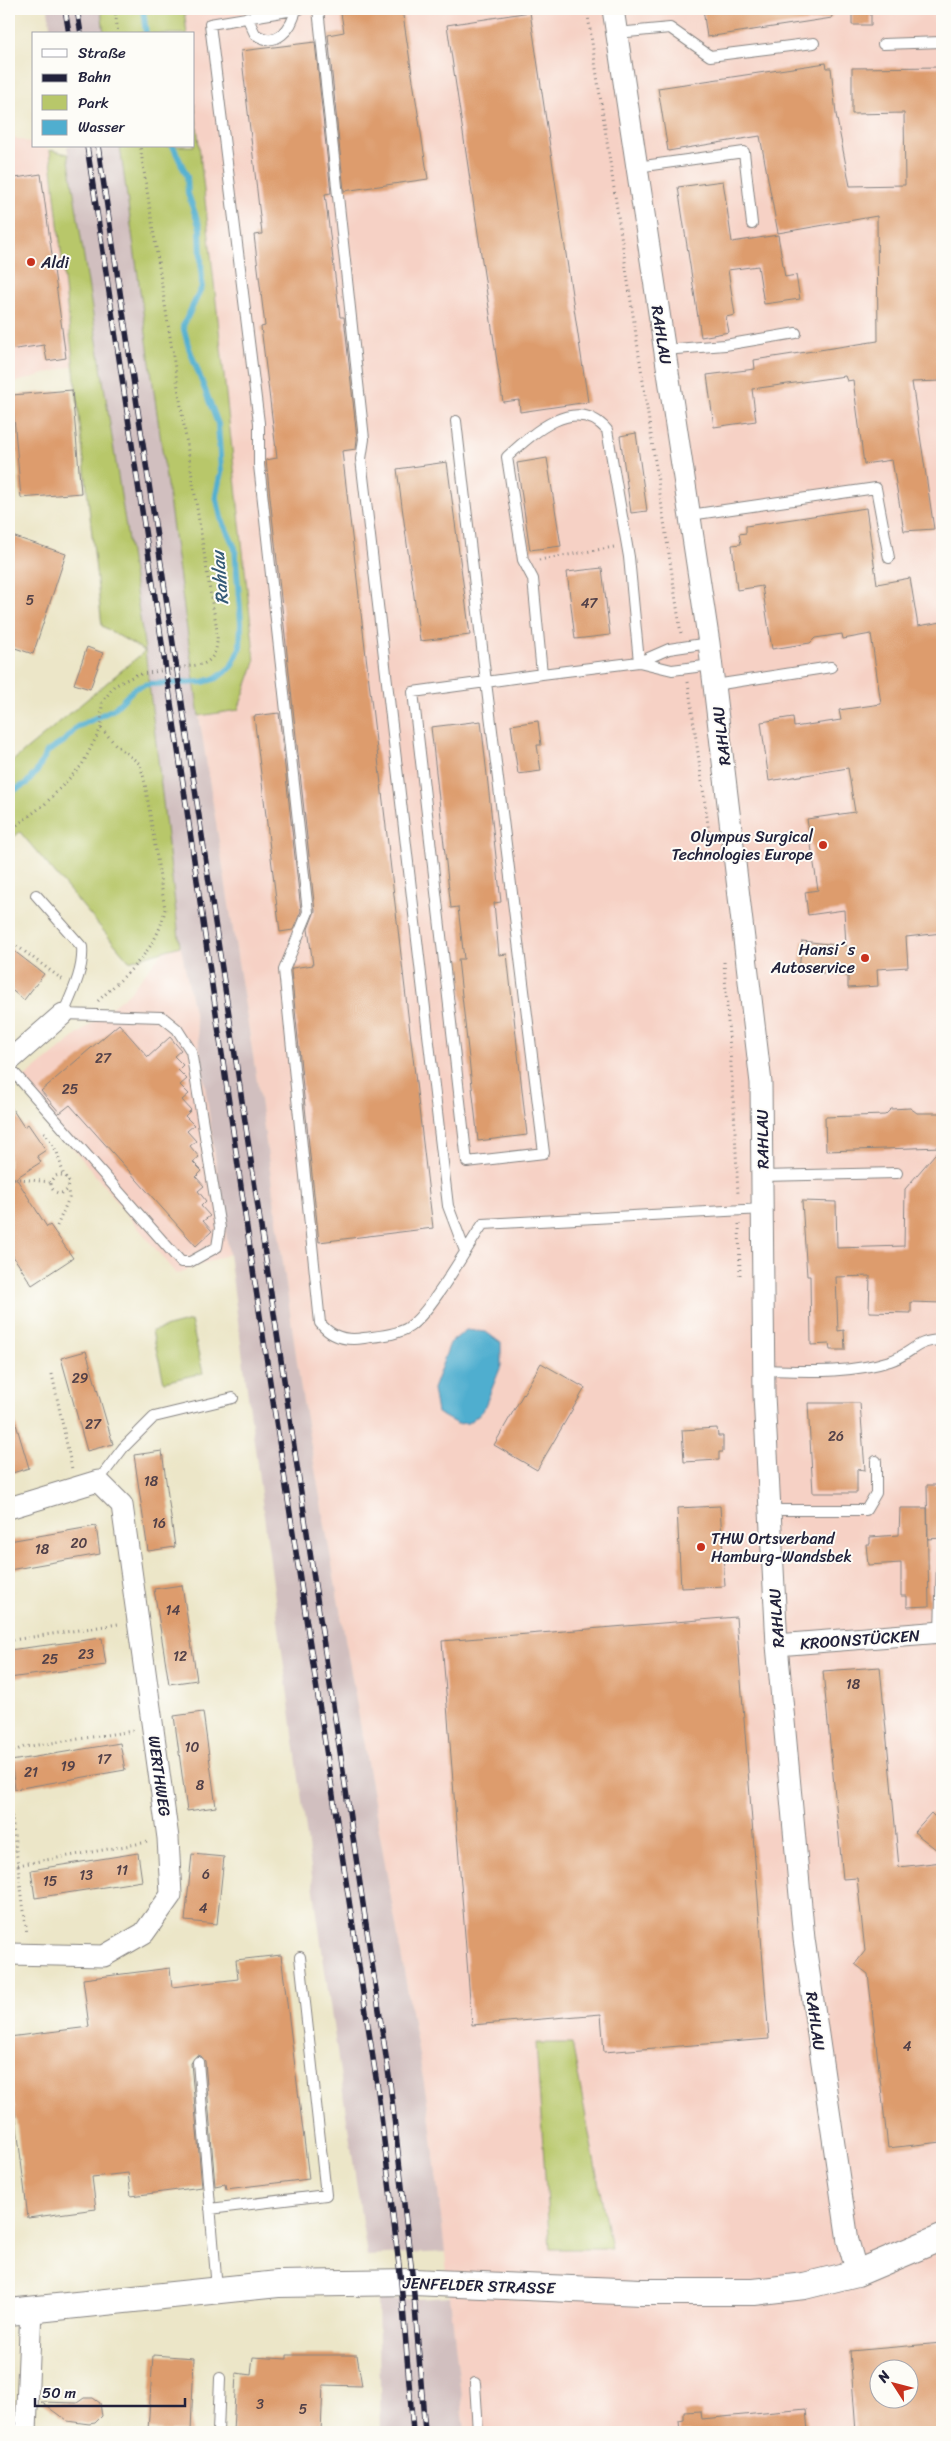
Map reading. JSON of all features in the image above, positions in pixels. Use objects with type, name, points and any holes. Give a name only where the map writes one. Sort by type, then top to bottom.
[{"type":"street","name":"RAHLAU","points":[[613,9],[709,643],[761,1083],[763,1370],[777,1645],[804,1939],[848,2241],[857,2273]]},
{"type":"street","points":[[9,1061],[63,1014]]},
{"type":"street","points":[[9,1508],[98,1481]]},
{"type":"street","name":"WERTHWEG","points":[[9,1954],[104,1956],[144,1933],[172,1895],[168,1838],[122,1505],[98,1481]]},
{"type":"street","name":"KROONSTÜCKEN","points":[[777,1645],[941,1632]]},
{"type":"street","name":"JENFELDER STRASSE","points":[[20,2310],[278,2284],[407,2282],[641,2292],[723,2292],[804,2286],[857,2273],[942,2237]]},
{"type":"street","points":[[20,2310],[26,2432]]},
{"type":"lane","points":[[247,18],[255,34],[270,39],[284,35],[289,30],[298,9]]},
{"type":"lane","points":[[298,9],[210,24],[259,423],[259,465],[308,912],[284,970],[320,1323],[326,1331],[341,1338],[358,1339],[408,1328],[424,1313],[483,1224],[763,1208]]},
{"type":"lane","points":[[318,9],[364,439],[361,458],[448,1206],[465,1251]]},
{"type":"lane","points":[[617,33],[670,28],[710,56],[814,43]]},
{"type":"lane","points":[[883,44],[942,42]]},
{"type":"lane","points":[[637,167],[744,152],[752,224]]},
{"type":"lane","points":[[664,350],[725,345],[796,333]]},
{"type":"lane","points":[[542,674],[533,579],[523,560],[507,456],[533,433],[552,420],[576,416],[593,418],[607,430],[626,544],[639,662]]},
{"type":"lane","points":[[456,421],[486,682],[544,1153],[467,1162],[413,692],[486,682],[542,674],[639,662],[669,649],[709,643]]},
{"type":"lane","points":[[690,514],[876,488],[889,558]]},
{"type":"lane","points":[[639,662],[672,670],[686,669],[713,675],[831,667]]},
{"type":"lane","points":[[9,1067],[181,1262],[190,1262],[217,1246],[220,1228],[191,1051],[177,1029],[162,1017],[63,1014],[76,984],[83,957],[82,947],[36,895]]},
{"type":"lane","points":[[762,1176],[897,1173]]},
{"type":"lane","points":[[763,1370],[841,1370],[891,1361],[927,1340],[942,1340]]},
{"type":"lane","points":[[98,1481],[123,1448],[154,1417],[233,1398]]},
{"type":"lane","points":[[769,1510],[866,1510],[876,1493],[876,1462]]},
{"type":"lane","points":[[941,1632],[942,1562]]},
{"type":"lane","points":[[210,2209],[326,2194],[300,1958]]},
{"type":"lane","points":[[198,2062],[217,2289]]},
{"type":"lane","points":[[218,2432],[220,2378]]},
{"type":"lane","points":[[474,2384],[478,2432]]},
{"type":"path","points":[[115,9],[118,32]]},
{"type":"path","points":[[587,9],[683,647]]},
{"type":"path","points":[[9,831],[44,804],[69,781],[82,765],[101,728],[102,703],[114,686],[136,675],[208,662],[214,655],[217,643],[140,148]]},
{"type":"path","points":[[523,560],[545,560],[626,544]]},
{"type":"path","points":[[686,669],[710,841]]},
{"type":"path","points":[[84,1014],[148,952],[162,926],[165,909],[146,783],[140,764],[116,745],[101,728]]},
{"type":"path","points":[[9,940],[62,980],[76,984]]},
{"type":"path","points":[[724,958],[734,1109],[740,1278]]},
{"type":"path","points":[[56,1226],[69,1198],[69,1183],[64,1176],[56,1176],[51,1182],[52,1188],[57,1192],[63,1193],[68,1189]]},
{"type":"path","points":[[9,1178],[51,1182]]},
{"type":"path","points":[[52,1374],[76,1488]]},
{"type":"path","points":[[13,1640],[137,1621]]},
{"type":"path","points":[[9,1753],[24,1747],[153,1728]]},
{"type":"path","points":[[9,1796],[30,1955]]},
{"type":"path","points":[[18,1865],[168,1838]]},
{"type":"shaded area","points":[[48,9],[101,9],[104,32],[51,32]]},
{"type":"shaded area","points":[[184,9],[942,9],[942,2432],[465,2432],[429,2112],[301,1390],[260,1100],[199,716],[238,709],[195,112],[195,32],[187,32]]},
{"type":"shaded area","name":"Aldi","points":[[9,136],[32,143],[32,148],[50,150],[73,366],[9,384]]},
{"type":"shaded area","points":[[67,148],[120,148],[199,716],[260,1100],[301,1390],[429,2112],[445,2252],[367,2256],[321,1943],[196,1022],[178,933],[145,650]]},
{"type":"shaded area","points":[[178,933],[196,1022],[229,1254],[176,1274],[19,1082],[129,993]]},
{"type":"shaded area","points":[[450,2297],[465,2432],[381,2432],[378,2301]]},
{"type":"green space","points":[[101,9],[184,9],[187,32],[104,32]]},
{"type":"green space","points":[[195,107],[255,662],[238,710],[199,716],[120,148],[195,148]]},
{"type":"green space","points":[[50,150],[68,154],[145,650],[180,946],[129,961],[20,832],[9,841],[9,764],[145,651],[102,626]]},
{"type":"green space","points":[[191,1321],[203,1373],[164,1382],[152,1331]]},
{"type":"green space","points":[[536,2043],[572,2043],[611,2249],[550,2249]]},
{"type":"water","points":[[466,1330],[486,1332],[501,1343],[501,1366],[483,1411],[468,1423],[457,1424],[437,1413],[433,1389],[450,1343]]},
{"type":"building","points":[[366,9],[402,9],[428,179],[344,191],[328,35],[344,32],[341,13]]},
{"type":"building","points":[[703,9],[831,9],[832,18],[707,37]]},
{"type":"building","points":[[852,9],[871,9],[871,25],[852,25]]},
{"type":"building","points":[[530,12],[588,402],[520,412],[519,400],[503,402],[447,25]]},
{"type":"building","points":[[315,42],[331,193],[325,194],[340,317],[344,317],[357,439],[356,449],[342,451],[433,1228],[319,1242],[291,971],[292,968],[313,965],[308,929],[315,911],[266,460],[277,458],[261,327],[265,326],[254,235],[262,234],[241,51]]},
{"type":"building","points":[[826,63],[827,68],[831,68],[836,114],[850,186],[905,185],[904,113],[852,114],[852,68],[942,67],[942,381],[912,382],[934,529],[904,531],[892,460],[864,464],[853,380],[847,381],[845,376],[752,389],[756,421],[714,427],[707,375],[755,369],[754,360],[878,341],[877,216],[778,233],[760,136],[668,151],[658,88]]},
{"type":"building","name":"Aldi","points":[[41,174],[66,358],[47,361],[44,345],[9,350],[9,179]]},
{"type":"building","points":[[723,181],[732,242],[778,235],[785,277],[796,275],[800,299],[764,304],[758,266],[728,270],[735,315],[726,317],[729,332],[701,337],[678,187]]},
{"type":"building","points":[[72,390],[81,493],[21,498],[12,395]]},
{"type":"building","points":[[636,433],[647,511],[631,513],[620,436]]},
{"type":"building","points":[[547,458],[561,546],[530,550],[517,463]]},
{"type":"building","points":[[447,462],[470,635],[420,641],[397,469]]},
{"type":"building","points":[[866,508],[877,584],[910,578],[918,626],[942,622],[942,933],[906,937],[908,967],[877,969],[878,986],[848,988],[848,976],[799,970],[802,941],[846,946],[844,910],[808,915],[805,892],[818,890],[807,819],[855,812],[848,768],[769,781],[761,722],[793,717],[794,727],[841,720],[839,710],[881,704],[871,634],[843,639],[842,634],[815,638],[810,643],[772,649],[762,586],[737,590],[732,545],[741,544],[739,534],[746,533],[746,526]]},
{"type":"building","points":[[9,535],[66,554],[33,654],[9,646]]},
{"type":"building","points":[[602,568],[610,635],[575,639],[567,572]]},
{"type":"building","points":[[87,647],[103,653],[90,689],[74,684]]},
{"type":"building","points":[[279,713],[301,911],[293,930],[280,932],[254,716]]},
{"type":"building","points":[[481,721],[501,902],[494,903],[499,955],[507,954],[527,1135],[478,1141],[458,959],[464,959],[458,907],[451,908],[431,727]]},
{"type":"building","points":[[538,721],[541,745],[537,745],[541,771],[518,774],[511,725]]},
{"type":"building","points":[[9,947],[44,974],[24,1000],[9,988]]},
{"type":"building","points":[[119,1024],[148,1057],[170,1037],[181,1050],[174,1056],[183,1065],[178,1070],[187,1079],[180,1085],[189,1094],[182,1100],[191,1110],[185,1116],[194,1125],[187,1131],[196,1141],[190,1146],[199,1157],[193,1162],[202,1171],[196,1177],[204,1186],[198,1191],[206,1201],[201,1206],[210,1216],[203,1221],[212,1231],[196,1246],[70,1105],[60,1113],[41,1091]]},
{"type":"building","points":[[9,1104],[24,1127],[28,1124],[46,1150],[37,1156],[41,1162],[16,1178],[47,1227],[50,1225],[73,1258],[32,1285],[9,1250]]},
{"type":"building","points":[[910,1108],[917,1113],[942,1113],[942,1303],[911,1302],[911,1313],[869,1312],[870,1276],[836,1277],[838,1331],[844,1330],[845,1350],[830,1350],[829,1344],[811,1345],[810,1276],[807,1276],[802,1201],[836,1202],[837,1248],[904,1246],[905,1189],[941,1147],[826,1151],[825,1117],[885,1115],[891,1109]]},
{"type":"building","points":[[86,1351],[113,1444],[87,1451],[61,1358]]},
{"type":"building","points":[[541,1363],[585,1388],[537,1470],[494,1445]]},
{"type":"building","points":[[808,1403],[860,1403],[865,1470],[857,1469],[857,1493],[813,1493]]},
{"type":"building","points":[[9,1414],[13,1414],[29,1468],[9,1474]]},
{"type":"building","points":[[717,1428],[718,1436],[723,1436],[723,1452],[719,1452],[719,1460],[684,1462],[682,1430]]},
{"type":"building","points":[[162,1451],[175,1547],[148,1551],[134,1455]]},
{"type":"building","points":[[927,1485],[942,1485],[942,1538],[928,1539]]},
{"type":"building","name":"THW Ortsverband Hamburg-Wandsbek","points":[[720,1506],[725,1586],[681,1588],[677,1508]]},
{"type":"building","points":[[900,1508],[927,1508],[929,1606],[907,1607],[907,1596],[901,1596],[901,1563],[868,1565],[866,1544],[870,1544],[870,1537],[899,1535]]},
{"type":"building","points":[[96,1526],[100,1554],[9,1570],[9,1541]]},
{"type":"building","points":[[182,1585],[197,1680],[169,1684],[154,1589]]},
{"type":"building","points":[[736,1617],[769,2039],[604,2052],[601,2014],[472,2025],[442,1641]]},
{"type":"building","points":[[102,1638],[106,1665],[9,1678],[9,1650]]},
{"type":"building","points":[[880,1667],[899,1867],[942,1862],[942,2142],[888,2148],[868,1974],[855,1964],[865,1951],[857,1878],[843,1879],[823,1671]]},
{"type":"building","points":[[203,1712],[216,1807],[187,1811],[174,1716]]},
{"type":"building","points":[[120,1743],[125,1770],[15,1789],[11,1761]]},
{"type":"building","points":[[931,1813],[942,1824],[942,1854],[914,1832]]},
{"type":"building","points":[[138,1853],[142,1881],[35,1898],[31,1870]]},
{"type":"building","points":[[192,1854],[224,1857],[217,1924],[185,1921]]},
{"type":"building","points":[[281,1955],[309,2179],[226,2189],[225,2184],[215,2186],[205,2061],[201,2056],[197,2055],[191,2063],[202,2187],[131,2196],[128,2173],[92,2177],[96,2209],[28,2218],[9,2062],[9,2037],[89,2027],[83,1979],[170,1968],[172,1987],[238,1979],[236,1960]]},
{"type":"building","points":[[942,2343],[942,2432],[856,2432],[850,2351]]},
{"type":"building","points":[[153,2355],[194,2358],[191,2432],[148,2430]]},
{"type":"building","points":[[287,2355],[357,2355],[362,2386],[323,2385],[321,2432],[233,2432],[236,2373],[251,2375],[253,2357],[287,2359]]},
{"type":"building","points":[[84,2398],[93,2398],[100,2403],[102,2416],[95,2423],[67,2421],[41,2402],[77,2403]]},
{"type":"building","points":[[806,2409],[808,2432],[680,2432],[679,2421],[684,2420],[684,2412],[701,2411],[702,2419]]},
{"type":"waterway","name":"Rahlau","points":[[143,9],[146,32]]},
{"type":"waterway","name":"Rahlau","points":[[9,793],[27,783],[37,771],[47,752],[63,742],[77,727],[114,709],[135,688],[148,684],[203,682],[217,678],[231,667],[240,648],[241,623],[235,548],[221,518],[216,495],[221,472],[218,424],[189,348],[183,326],[202,287],[200,228],[188,194],[187,176],[174,148]]},
{"type":"railway","points":[[65,9],[69,32]]},
{"type":"railway","points":[[77,9],[81,32]]},
{"type":"railway","points":[[87,148],[183,783],[253,1270],[378,2091],[401,2282],[413,2432]]},
{"type":"railway","points":[[98,148],[390,2083],[413,2282],[425,2432]]},
{"type":"place","name":"Aldi","points":[[31,262]]},
{"type":"place","name":"Olympus Surgical Technologies Europe","points":[[823,845]]},
{"type":"place","name":"Hansi´s Autoservice","points":[[865,958]]},
{"type":"place","name":"THW Ortsverband Hamburg-Wandsbek","points":[[701,1547]]}]
